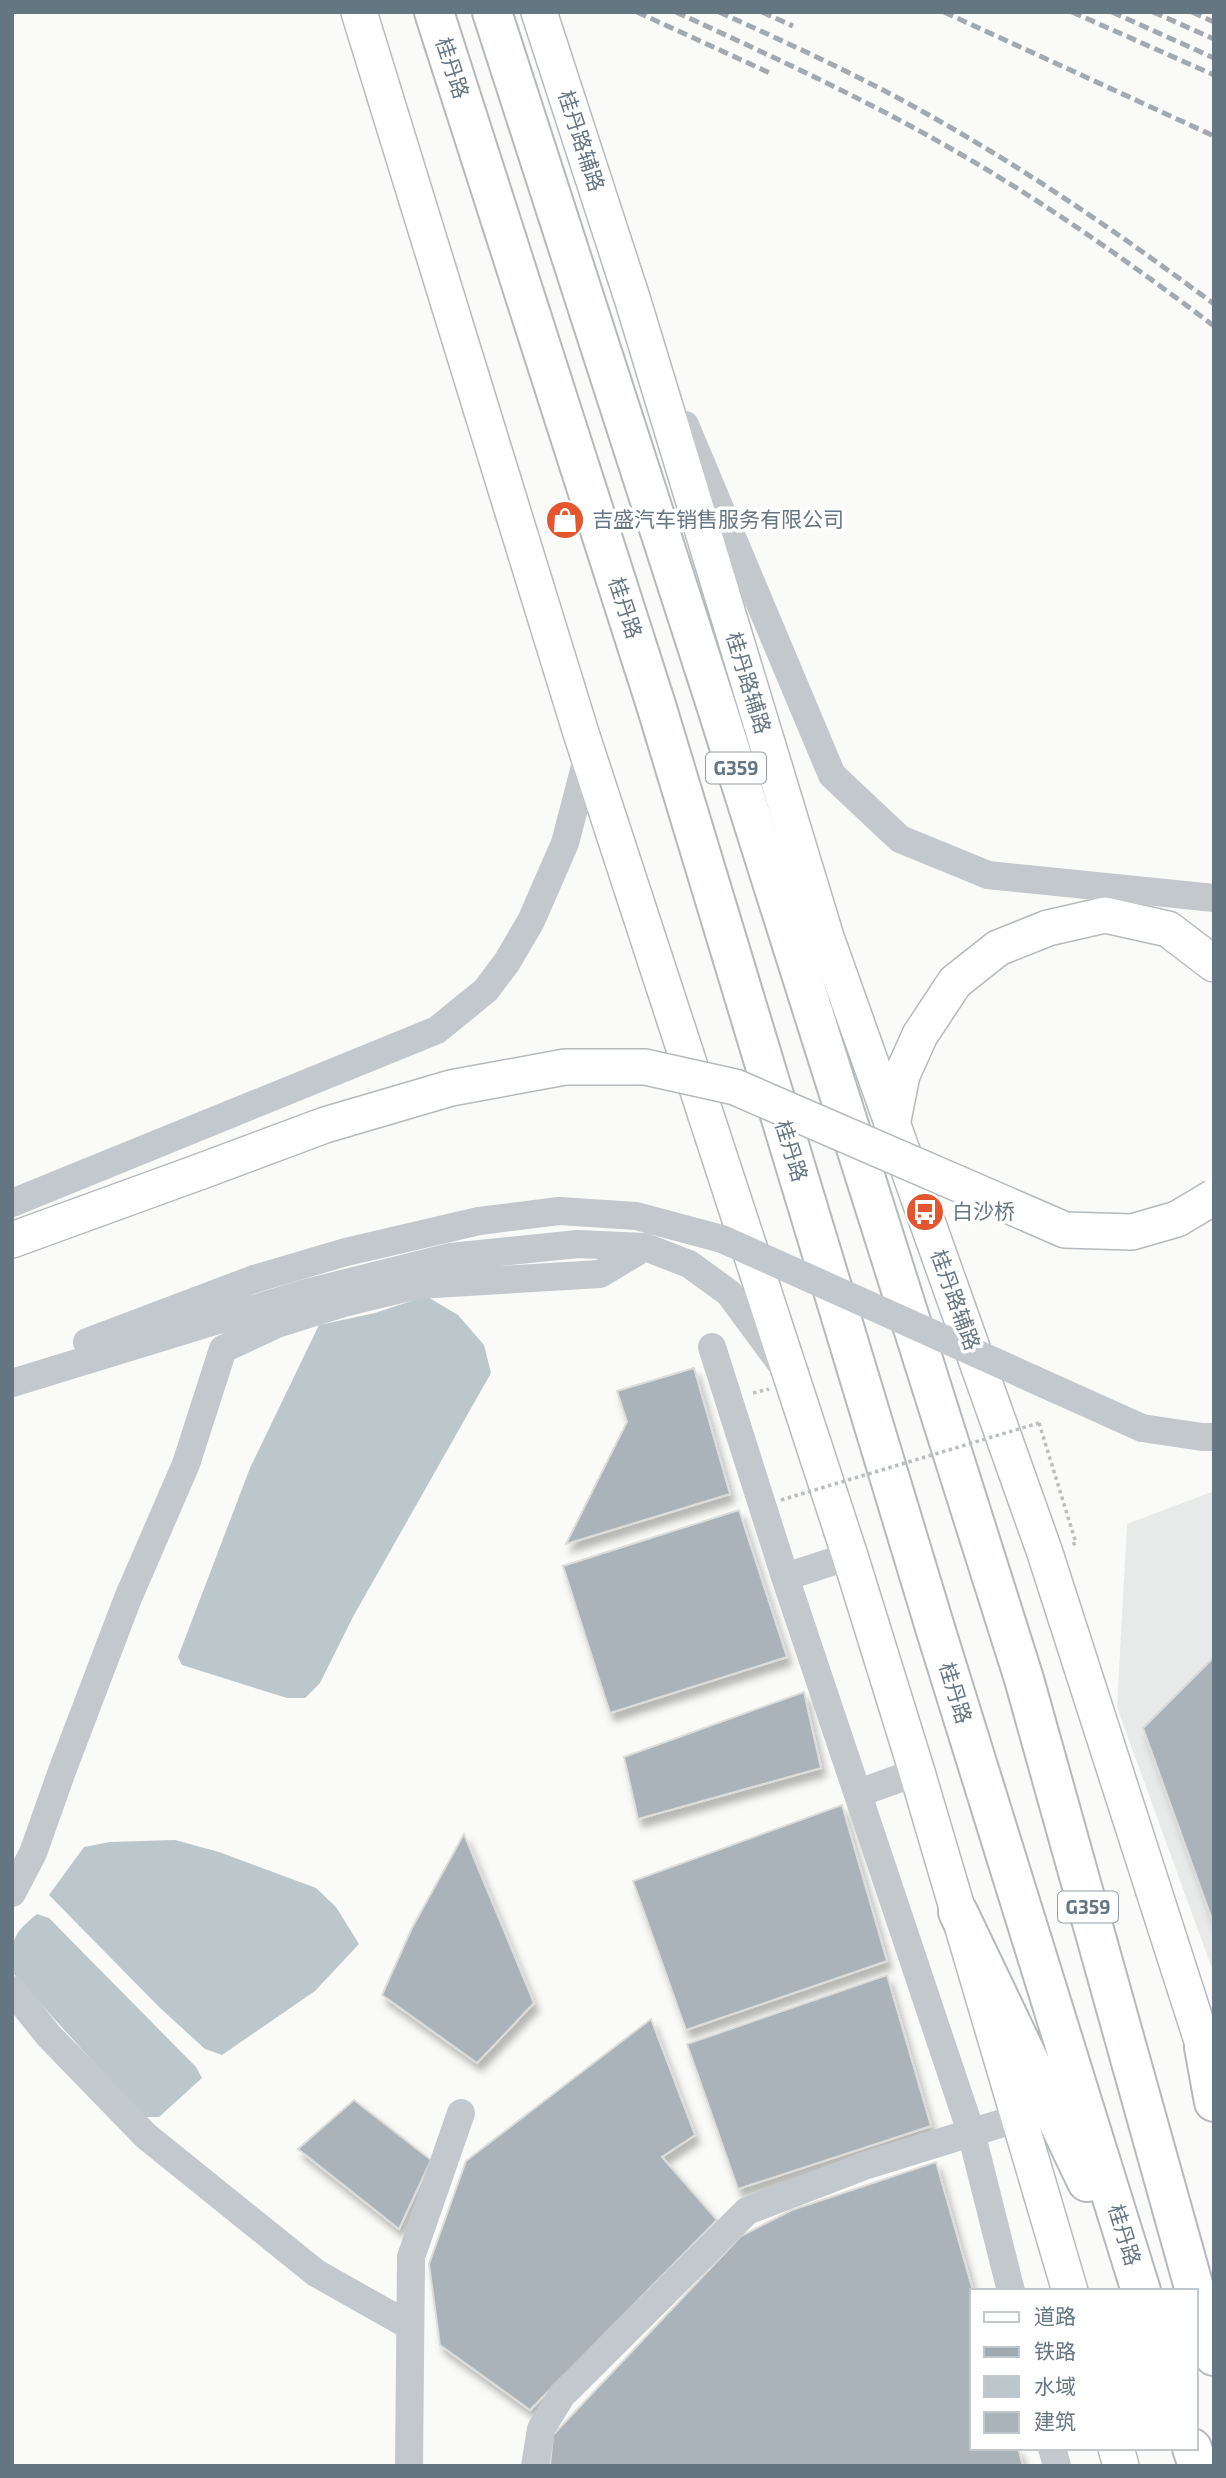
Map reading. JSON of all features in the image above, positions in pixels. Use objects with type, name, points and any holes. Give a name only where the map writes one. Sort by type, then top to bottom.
[{"type":"highway","name":"桂丹路","points":[[434,12],[656,705],[1138,2289]]},
{"type":"highway","name":"G359","points":[[492,12],[717,708],[1024,1679],[1195,2289]]},
{"type":"highway","points":[[958,1912],[1138,2289]]},
{"type":"highway","points":[[1211,2063],[1214,2102]]},
{"type":"highway","name":"G359","points":[[1198,2299],[1214,2356]]},
{"type":"main road","points":[[359,12],[589,755],[850,1556],[917,1772],[1069,2289]]},
{"type":"main road","name":"桂丹路辅路","points":[[539,12],[633,301],[825,937],[1028,1507],[1211,2063]]},
{"type":"main road","points":[[892,1125],[902,1075],[920,1035],[956,982],[998,948],[1048,928],[1105,915],[1168,929],[1214,964]]},
{"type":"main road","points":[[12,1240],[325,1125],[451,1088],[565,1066],[645,1067],[735,1087],[1065,1230],[1132,1233],[1177,1219],[1214,1197]]},
{"type":"street","points":[[633,301],[832,775],[900,839],[988,875],[1214,898]]},
{"type":"street","points":[[12,1203],[437,1030],[485,990],[507,962],[531,921],[565,843],[589,755]]},
{"type":"street","points":[[12,1370],[254,1279],[346,1252],[479,1221],[559,1211],[636,1216],[722,1239],[1142,1427],[1214,1437]]},
{"type":"street","points":[[12,1382],[306,1293],[450,1257],[578,1244],[645,1247],[689,1264],[729,1293],[794,1381]]},
{"type":"street","points":[[12,1893],[33,1853],[128,1598],[186,1464],[223,1349],[277,1324],[344,1303],[418,1285],[600,1274],[645,1247]]},
{"type":"street","points":[[712,1348],[785,1577],[971,2132],[1010,2289]]},
{"type":"street","points":[[785,1577],[850,1556]]},
{"type":"street","points":[[859,1793],[917,1772]]},
{"type":"street","points":[[12,1990],[49,2036],[146,2136],[316,2273],[411,2326]]},
{"type":"street","points":[[409,2466],[411,2257],[461,2113]]},
{"type":"street","points":[[535,2466],[541,2429],[562,2395],[747,2211],[867,2165],[1018,2118]]},
{"type":"path","points":[[781,1500],[1039,1423],[1076,1543]]},
{"type":"shaded area","points":[[1214,1491],[1214,1974],[1117,1707],[1127,1524]]},
{"type":"water","points":[[426,1296],[458,1315],[484,1345],[491,1373],[354,1615],[320,1683],[305,1698],[287,1698],[182,1665],[178,1657],[250,1468],[319,1325],[375,1313]]},
{"type":"water","points":[[175,1840],[219,1852],[316,1888],[336,1907],[359,1944],[315,1991],[222,2055],[205,2049],[159,2007],[49,1895],[84,1847],[110,1842]]},
{"type":"water","points":[[37,1914],[49,1918],[196,2067],[202,2078],[159,2117],[143,2117],[12,1972],[15,1939],[22,1927]]},
{"type":"building","points":[[694,1368],[730,1494],[566,1544],[627,1422],[617,1391]]},
{"type":"building","points":[[739,1510],[787,1657],[610,1713],[563,1566]]},
{"type":"building","points":[[1214,1657],[1214,1925],[1143,1728]]},
{"type":"building","points":[[804,1692],[821,1768],[638,1819],[624,1757]]},
{"type":"building","points":[[842,1805],[887,1961],[686,2030],[633,1881]]},
{"type":"building","points":[[464,1834],[534,2003],[477,2063],[382,1995],[412,1928]]},
{"type":"building","points":[[887,1975],[931,2126],[738,2189],[687,2044]]},
{"type":"building","points":[[651,2019],[695,2135],[662,2157],[717,2220],[530,2410],[440,2345],[429,2264],[466,2161]]},
{"type":"building","points":[[354,2100],[431,2160],[399,2229],[298,2149]]},
{"type":"building","points":[[936,2162],[972,2289],[970,2289],[970,2450],[1019,2450],[1023,2466],[550,2466],[553,2435],[741,2236],[792,2210]]},
{"type":"railway","points":[[637,12],[772,74]]},
{"type":"railway","points":[[676,12],[857,98],[962,155],[1091,237],[1214,326]]},
{"type":"railway","points":[[719,12],[863,80],[969,138],[1093,218],[1214,304]]},
{"type":"railway","points":[[762,12],[793,26]]},
{"type":"railway","points":[[944,12],[1214,136]]},
{"type":"railway","points":[[1072,12],[1214,75]]},
{"type":"railway","points":[[1112,12],[1214,58]]},
{"type":"railway","points":[[1153,12],[1214,39]]},
{"type":"railway","points":[[1192,12],[1214,22]]},
{"type":"place","name":"吉盛汽车销售服务有限公司","points":[[565,520]]},
{"type":"place","name":"白沙桥","points":[[925,1212]]}]
